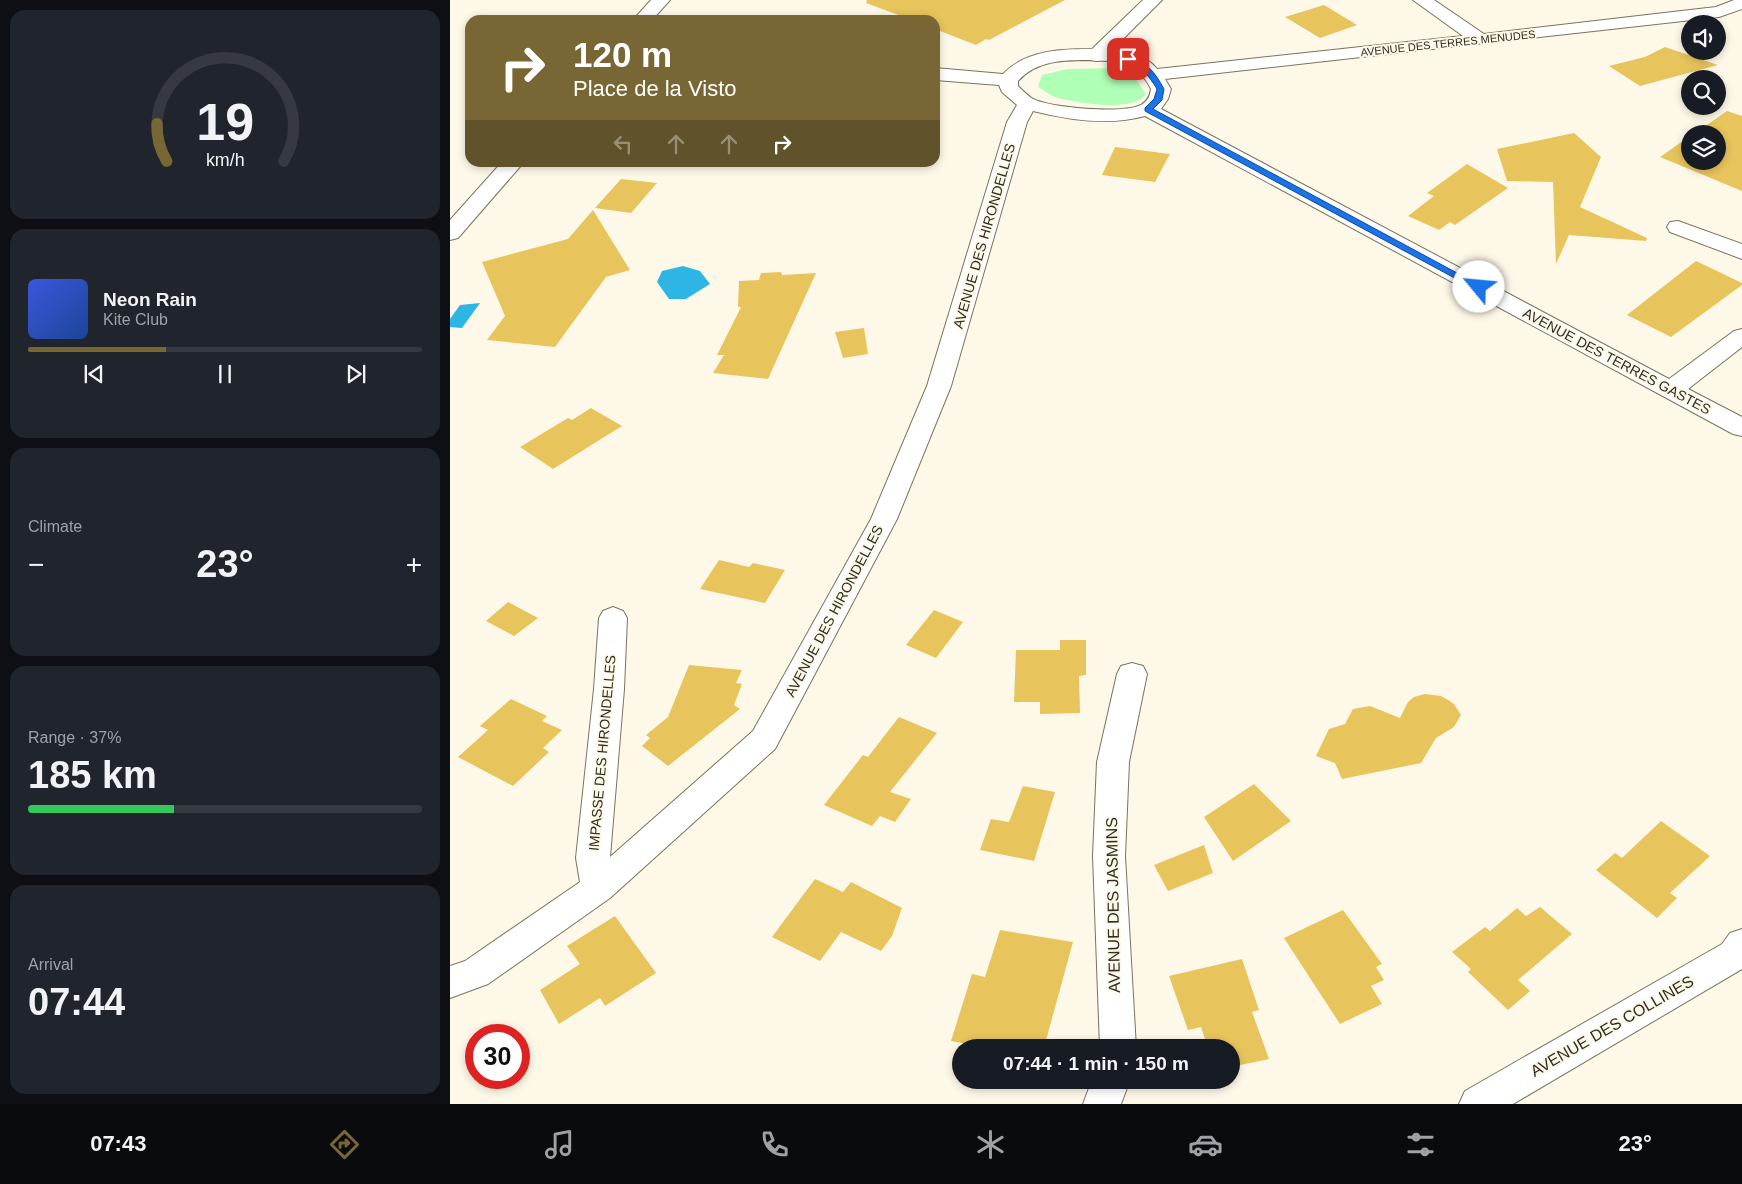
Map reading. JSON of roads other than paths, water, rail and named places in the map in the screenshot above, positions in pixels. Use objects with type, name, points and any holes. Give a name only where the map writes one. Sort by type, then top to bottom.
[{"type":"street","points":[[646,15],[660,0]]},
{"type":"street","points":[[1096,56],[1152,0]]},
{"type":"street","points":[[1422,0],[1480,40]]},
{"type":"street","name":"AVENUE DES TERRES MENUDES","points":[[1153,76],[1719,12],[1742,3]]},
{"type":"street","points":[[940,74],[1008,80],[1023,67],[1042,58],[1061,55],[1096,56],[1128,59],[1142,64],[1153,76],[1160,89],[1158,100],[1148,110],[1128,114],[1064,112],[1028,104],[1009,88],[1008,80]]},
{"type":"street","name":"AVENUE DES HIRONDELLES","points":[[450,982],[476,972],[598,888],[764,740],[884,519],[936,395],[1018,122],[1028,104]]},
{"type":"street","name":"AVENUE DES TERRES GASTES","points":[[1148,110],[1742,428]]},
{"type":"street","points":[[450,234],[510,167]]},
{"type":"street","points":[[1678,227],[1742,252]]},
{"type":"street","points":[[1670,390],[1742,336]]},
{"type":"street","name":"IMPASSE DES HIRONDELLES","points":[[598,888],[593,858],[609,689],[613,618]]},
{"type":"street","name":"AVENUE DES JASMINS","points":[[1118,1039],[1108,856],[1113,762],[1132,674]]},
{"type":"street","name":"AVENUE DES COLLINES","points":[[1478,1104],[1734,955],[1742,944]]},
{"type":"street","points":[[1102,1104],[1107,1089]]},
{"type":"water","points":[[683,266],[700,271],[710,284],[686,299],[669,299],[657,282],[662,271]]},
{"type":"water","points":[[480,303],[462,328],[450,327],[450,319],[460,305]]}]
